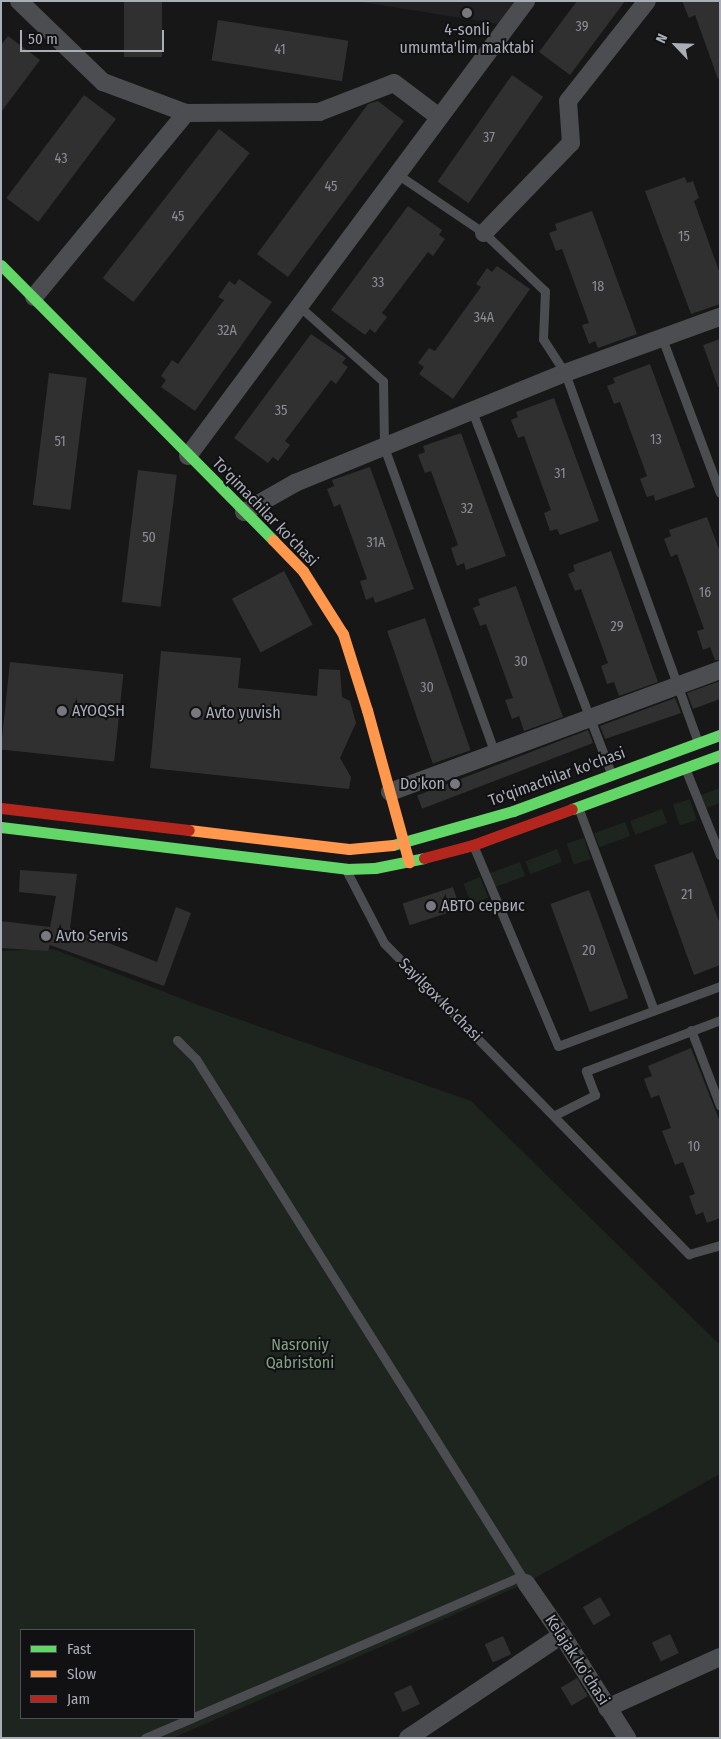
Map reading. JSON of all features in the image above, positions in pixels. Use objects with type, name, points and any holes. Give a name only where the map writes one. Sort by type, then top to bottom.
[{"type":"main road","name":"To'qimachilar ko'chasi","points":[[1,265],[303,571],[343,634],[409,862]]},
{"type":"main road","name":"To'qimachilar ko'chasi","points":[[1,808],[349,849],[375,848],[404,843],[513,811],[720,735]]},
{"type":"main road","points":[[1,828],[346,869],[375,868],[409,862],[473,845],[720,755]]},
{"type":"street","points":[[19,1],[102,82],[186,113],[319,112],[394,83],[439,117]]},
{"type":"street","points":[[188,456],[526,1]]},
{"type":"street","points":[[484,233],[571,143],[568,101],[647,1]]},
{"type":"street","points":[[34,297],[186,113]]},
{"type":"street","points":[[244,512],[295,483],[564,373],[720,317]]},
{"type":"street","points":[[390,792],[720,670]]},
{"type":"street","name":"Kelajak ko'chasi","points":[[523,1579],[562,1635],[626,1738]]},
{"type":"street","points":[[408,1738],[562,1635]]},
{"type":"street","points":[[607,1708],[720,1657]]},
{"type":"lane","points":[[397,174],[484,233],[545,291],[543,339],[564,373],[698,743]]},
{"type":"lane","points":[[299,306],[383,381],[384,447],[495,753]]},
{"type":"lane","points":[[662,338],[720,493]]},
{"type":"lane","points":[[472,411],[612,775]]},
{"type":"lane","points":[[685,768],[720,855]]},
{"type":"lane","points":[[578,806],[654,1010]]},
{"type":"lane","points":[[473,845],[558,1046],[720,986]]},
{"type":"lane","name":"Sayilgox ko'chasi","points":[[346,869],[384,943],[555,1115],[689,1254],[720,1245]]},
{"type":"lane","points":[[555,1115],[595,1095],[586,1071],[720,1020]]},
{"type":"lane","points":[[691,1030],[720,1106]]},
{"type":"lane","points":[[177,1040],[196,1059],[523,1579],[195,1716]]},
{"type":"lane","points":[[146,1738],[189,1719]]},
{"type":"shaded area","name":"4-sonli umumta'lim maktabi","points":[[355,1],[514,1],[499,24]]},
{"type":"green space","points":[[720,788],[720,803],[706,808],[701,795]]},
{"type":"green space","points":[[690,799],[697,820],[680,825],[673,805]]},
{"type":"green space","points":[[662,809],[667,823],[635,835],[630,821]]},
{"type":"green space","points":[[625,822],[630,836],[599,847],[594,833]]},
{"type":"green space","points":[[584,838],[591,859],[574,864],[567,844]]},
{"type":"green space","points":[[557,849],[562,862],[530,874],[525,861]]},
{"type":"green space","points":[[520,862],[525,876],[494,887],[489,873]]},
{"type":"green space","points":[[480,877],[488,897],[472,904],[463,884]]},
{"type":"green space","name":"Nasroniy Qabristoni","points":[[53,949],[201,1006],[471,1101],[720,1345],[720,1474],[526,1583],[173,1738],[1,1738],[1,951]]},
{"type":"building","points":[[124,1],[162,1],[162,57],[124,57]]},
{"type":"building","points":[[577,1],[625,1],[570,75],[539,52]]},
{"type":"building","points":[[682,1],[720,1],[720,78],[718,79],[695,15],[689,18]]},
{"type":"building","points":[[218,20],[348,41],[342,81],[212,60]]},
{"type":"building","points":[[8,36],[40,60],[1,112],[1,45]]},
{"type":"building","points":[[512,75],[543,97],[469,203],[437,181]]},
{"type":"building","points":[[84,95],[116,119],[38,222],[6,198]]},
{"type":"building","points":[[378,101],[404,121],[288,277],[257,254],[368,104]]},
{"type":"building","points":[[219,129],[250,153],[133,302],[103,278]]},
{"type":"building","points":[[685,177],[687,183],[693,181],[699,198],[694,201],[720,274],[720,304],[691,314],[645,191]]},
{"type":"building","points":[[408,206],[442,230],[439,235],[445,239],[433,256],[428,252],[382,313],[387,317],[375,333],[370,329],[365,335],[331,310]]},
{"type":"building","points":[[592,211],[637,334],[598,348],[595,341],[589,344],[582,325],[589,323],[562,249],[556,251],[549,233],[557,230],[555,224]]},
{"type":"building","points":[[497,266],[530,289],[453,399],[419,374],[424,367],[418,363],[429,348],[435,351],[481,287],[476,284],[487,268],[492,272]]},
{"type":"building","points":[[239,279],[272,302],[195,411],[161,387],[166,380],[161,376],[172,360],[178,364],[224,300],[218,297],[229,281],[235,285]]},
{"type":"building","points":[[311,334],[346,358],[342,363],[348,367],[336,384],[331,380],[285,441],[290,445],[278,461],[273,457],[268,463],[234,438]]},
{"type":"building","points":[[720,339],[720,387],[718,387],[703,345]]},
{"type":"building","points":[[650,364],[695,487],[655,501],[654,495],[647,497],[640,479],[647,476],[620,402],[614,404],[607,386],[615,383],[613,378]]},
{"type":"building","points":[[49,373],[87,378],[71,510],[33,505]]},
{"type":"building","points":[[554,398],[599,521],[560,535],[557,529],[550,531],[544,513],[551,510],[524,436],[518,438],[511,420],[518,417],[516,412]]},
{"type":"building","points":[[461,433],[506,556],[466,570],[464,563],[457,566],[451,548],[458,545],[431,471],[425,473],[418,455],[425,452],[423,446]]},
{"type":"building","points":[[370,467],[414,589],[375,603],[373,597],[366,600],[360,581],[367,579],[340,504],[334,507],[327,489],[334,486],[332,480]]},
{"type":"building","points":[[138,470],[177,475],[161,607],[122,602]]},
{"type":"building","points":[[707,517],[720,552],[720,660],[715,660],[710,647],[703,650],[697,631],[704,629],[677,554],[671,557],[664,539],[671,536],[669,530]]},
{"type":"building","points":[[611,551],[658,682],[619,696],[614,682],[607,684],[601,666],[608,663],[581,589],[575,591],[568,574],[575,571],[573,565]]},
{"type":"building","points":[[284,571],[313,625],[261,653],[232,599]]},
{"type":"building","points":[[516,586],[563,717],[524,731],[519,716],[512,719],[505,700],[513,698],[486,624],[480,626],[473,608],[480,605],[478,599]]},
{"type":"building","points":[[425,618],[471,750],[433,763],[387,631]]},
{"type":"building","points":[[161,651],[241,658],[238,688],[317,696],[319,669],[340,670],[342,697],[350,701],[356,723],[340,758],[351,777],[349,789],[150,768]]},
{"type":"building","name":"AYOQSH","points":[[10,662],[123,674],[114,761],[1,750]]},
{"type":"building","points":[[720,681],[720,699],[693,709],[687,693]]},
{"type":"building","points":[[675,698],[681,713],[605,739],[600,726]]},
{"type":"building","points":[[588,730],[593,743],[422,809],[417,796]]},
{"type":"building","points":[[693,852],[720,924],[720,965],[694,975],[654,865]]},
{"type":"building","name":"Avto Servis","points":[[20,870],[77,874],[70,928],[157,962],[176,907],[191,913],[164,986],[50,945],[48,951],[1,948],[1,921],[50,927],[56,896],[19,892]]},
{"type":"building","name":"АВТО сервис","points":[[453,887],[460,909],[410,925],[403,903]]},
{"type":"building","points":[[589,890],[628,998],[590,1012],[550,904]]},
{"type":"building","points":[[691,1048],[720,1122],[720,1218],[707,1223],[703,1212],[696,1215],[689,1196],[695,1194],[683,1162],[675,1165],[662,1131],[671,1128],[659,1095],[651,1098],[644,1079],[652,1076],[648,1066]]},
{"type":"building","points":[[600,1597],[611,1615],[594,1625],[583,1607]]},
{"type":"building","points":[[670,1634],[679,1653],[661,1661],[652,1642]]},
{"type":"building","points":[[503,1636],[511,1654],[493,1662],[485,1644]]},
{"type":"building","points":[[577,1678],[588,1696],[572,1706],[561,1688]]},
{"type":"building","points":[[411,1685],[420,1704],[403,1712],[394,1693]]},
{"type":"traffic: fast","points":[[1,265],[273,540]]},
{"type":"traffic: fast","points":[[393,845],[513,811],[720,735]]},
{"type":"traffic: fast","points":[[572,809],[720,755]]},
{"type":"traffic: fast","points":[[1,827],[346,869],[375,868],[424,858]]},
{"type":"traffic: slow","points":[[273,540],[303,571],[343,634],[367,710],[409,862]]},
{"type":"traffic: slow","points":[[189,830],[349,849],[393,845]]},
{"type":"traffic: jam","points":[[1,808],[189,830]]},
{"type":"traffic: jam","points":[[424,858],[473,845],[572,809]]},
{"type":"place","name":"4-sonli umumta'lim maktabi","points":[[467,13]]},
{"type":"place","name":"AYOQSH","points":[[62,711]]},
{"type":"place","name":"Avto yuvish","points":[[196,713]]},
{"type":"place","name":"Do'kon","points":[[455,784]]},
{"type":"place","name":"АВТО сервис","points":[[431,906]]},
{"type":"place","name":"Avto Servis","points":[[46,936]]}]
